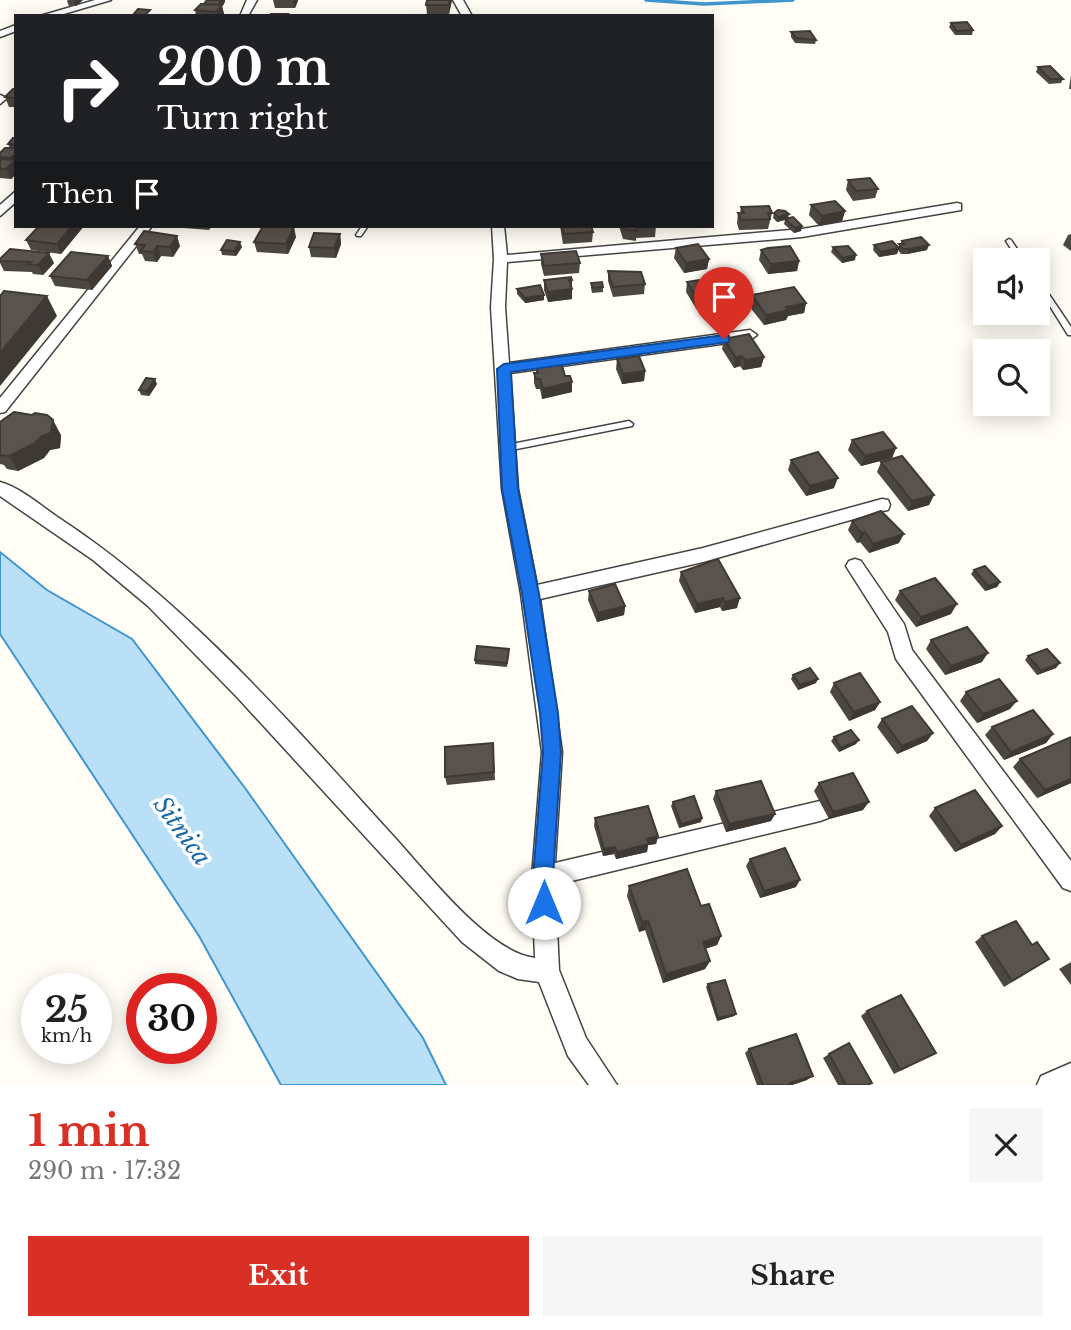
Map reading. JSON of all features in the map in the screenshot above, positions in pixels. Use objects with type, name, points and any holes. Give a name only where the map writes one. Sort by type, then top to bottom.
[{"type":"street","points":[[53,14],[106,0]]},
{"type":"street","points":[[0,212],[14,197]]},
{"type":"street","points":[[501,259],[802,233],[957,207]]},
{"type":"street","points":[[0,408],[144,228]]},
{"type":"street","points":[[498,228],[501,259],[498,307],[510,489],[530,594],[549,713],[552,752],[543,877],[547,970],[577,1047],[604,1085]]},
{"type":"street","points":[[504,369],[750,335]]},
{"type":"street","points":[[0,488],[63,529],[152,598],[244,691],[449,912],[487,947],[514,965],[537,971],[547,970]]},
{"type":"street","points":[[530,594],[703,555],[882,505]]},
{"type":"street","points":[[855,566],[897,630],[903,653],[1071,880]]},
{"type":"street","points":[[543,877],[820,811]]},
{"type":"street","points":[[1050,1085],[1071,1076]]},
{"type":"lane","points":[[359,235],[364,228]]},
{"type":"lane","points":[[1009,241],[1014,248]]},
{"type":"lane","points":[[1050,301],[1071,333]]},
{"type":"lane","points":[[507,448],[629,424]]},
{"type":"water","name":"Sitnica","points":[[0,552],[47,590],[132,639],[245,788],[423,1038],[446,1085],[281,1085],[199,936],[0,634]]},
{"type":"building","points":[[207,0],[222,0],[218,5],[204,4]]},
{"type":"building","points":[[427,0],[450,0],[449,5],[426,5]]},
{"type":"building","points":[[201,4],[222,5],[216,12],[195,10]]},
{"type":"building","points":[[138,9],[150,10],[146,14],[134,14]]},
{"type":"building","points":[[967,22],[973,30],[957,31],[951,23]]},
{"type":"building","points":[[810,31],[816,40],[796,38],[791,32]]},
{"type":"building","points":[[1050,66],[1063,79],[1050,79],[1038,67]]},
{"type":"building","points":[[13,89],[14,89],[14,98],[5,97]]},
{"type":"building","points":[[5,148],[14,148],[14,156],[10,158],[0,157]]},
{"type":"building","points":[[0,159],[14,160],[6,169],[0,169]]},
{"type":"building","points":[[870,178],[878,189],[856,191],[848,180]]},
{"type":"building","points":[[835,201],[845,211],[822,216],[811,205]]},
{"type":"building","points":[[769,206],[772,213],[768,213],[770,219],[741,220],[738,213],[744,213],[741,207]]},
{"type":"building","points":[[778,210],[789,214],[778,217],[774,213]]},
{"type":"building","points":[[793,217],[802,226],[795,228],[785,219]]},
{"type":"building","points":[[37,228],[70,228],[57,244],[26,240]]},
{"type":"building","points":[[262,228],[294,228],[286,244],[254,242]]},
{"type":"building","points":[[562,228],[592,228],[593,232],[564,234]]},
{"type":"building","points":[[144,231],[177,236],[170,247],[157,246],[153,252],[141,251],[145,245],[135,244]]},
{"type":"building","points":[[314,233],[340,234],[334,248],[309,247]]},
{"type":"building","points":[[921,237],[929,245],[903,249],[899,244],[904,244],[902,241]]},
{"type":"building","points":[[227,240],[240,242],[234,251],[221,250]]},
{"type":"building","points":[[892,241],[899,248],[881,252],[874,245]]},
{"type":"building","points":[[698,244],[709,259],[686,263],[676,248]]},
{"type":"building","points":[[790,246],[799,261],[771,264],[761,250],[768,248]]},
{"type":"building","points":[[848,246],[856,255],[843,258],[833,247]]},
{"type":"building","points":[[10,249],[49,253],[38,265],[28,264],[31,262],[0,261]]},
{"type":"building","points":[[576,251],[580,263],[544,266],[541,254]]},
{"type":"building","points":[[71,252],[108,256],[87,280],[50,276]]},
{"type":"building","points":[[608,271],[641,272],[645,284],[613,287]]},
{"type":"building","points":[[571,277],[572,280],[569,280],[572,289],[548,292],[544,280]]},
{"type":"building","points":[[727,278],[736,291],[698,300],[687,282],[699,280],[701,283]]},
{"type":"building","points":[[602,282],[603,287],[593,288],[591,283]]},
{"type":"building","points":[[540,285],[544,295],[525,298],[517,289]]},
{"type":"building","points":[[794,287],[806,303],[766,315],[752,295]]},
{"type":"building","points":[[4,291],[47,296],[0,353],[0,296]]},
{"type":"building","points":[[749,334],[764,357],[745,360],[742,356],[736,358],[724,339]]},
{"type":"building","points":[[639,356],[645,371],[623,374],[617,359]]},
{"type":"building","points":[[561,362],[565,376],[570,376],[572,382],[543,389],[540,379],[536,379],[534,373],[538,373],[536,365]]},
{"type":"building","points":[[146,378],[155,379],[147,391],[139,390]]},
{"type":"building","points":[[14,412],[47,415],[53,420],[51,433],[9,456],[0,455],[0,422]]},
{"type":"building","points":[[883,432],[896,448],[865,456],[852,440]]},
{"type":"building","points":[[818,452],[838,478],[810,486],[791,460]]},
{"type":"building","points":[[902,456],[934,495],[912,501],[881,462]]},
{"type":"building","points":[[881,511],[904,534],[873,544],[865,532],[861,533],[852,521]]},
{"type":"building","points":[[718,559],[740,598],[725,602],[723,598],[697,604],[681,572]]},
{"type":"building","points":[[985,566],[1000,582],[988,586],[974,570]]},
{"type":"building","points":[[935,578],[957,604],[921,617],[900,591]]},
{"type":"building","points":[[615,584],[625,606],[598,613],[589,591]]},
{"type":"building","points":[[967,627],[988,653],[951,666],[931,640]]},
{"type":"building","points":[[477,646],[509,649],[507,663],[475,660]]},
{"type":"building","points":[[1047,649],[1060,663],[1041,671],[1028,656]]},
{"type":"building","points":[[810,668],[818,679],[800,685],[793,675]]},
{"type":"building","points":[[860,673],[880,702],[854,712],[834,683]]},
{"type":"building","points":[[999,679],[1017,701],[983,714],[966,692]]},
{"type":"building","points":[[912,706],[933,733],[902,746],[882,719]]},
{"type":"building","points":[[1033,710],[1053,734],[1011,752],[992,727]]},
{"type":"building","points":[[851,730],[859,740],[841,748],[834,737]]},
{"type":"building","points":[[1071,737],[1071,779],[1045,790],[1020,759]]},
{"type":"building","points":[[493,743],[494,772],[445,777],[445,747]]},
{"type":"building","points":[[853,773],[869,802],[833,812],[819,783]]},
{"type":"building","points":[[761,781],[775,814],[729,824],[716,791]]},
{"type":"building","points":[[975,790],[1002,826],[961,845],[935,808]]},
{"type":"building","points":[[694,796],[702,818],[681,824],[673,802]]},
{"type":"building","points":[[648,806],[658,836],[647,839],[649,844],[617,852],[615,847],[604,849],[595,818]]},
{"type":"building","points":[[785,848],[800,880],[764,891],[750,859]]},
{"type":"building","points":[[687,869],[701,906],[709,904],[721,936],[703,942],[710,961],[666,974],[648,921],[642,922],[629,886]]},
{"type":"building","points":[[1016,921],[1032,945],[1037,942],[1049,959],[1012,981],[982,936]]},
{"type":"building","points":[[725,980],[736,1014],[718,1018],[708,984]]},
{"type":"building","points":[[901,995],[936,1053],[900,1070],[867,1011]]},
{"type":"building","points":[[796,1034],[813,1076],[790,1085],[763,1085],[749,1049]]},
{"type":"building","points":[[849,1043],[872,1083],[846,1085],[829,1054]]},
{"type":"waterway","points":[[646,0],[704,4],[793,0]]},
{"type":"route","points":[[544,903],[543,877],[552,752],[549,713],[530,594],[510,489],[504,369],[724,339]]}]
